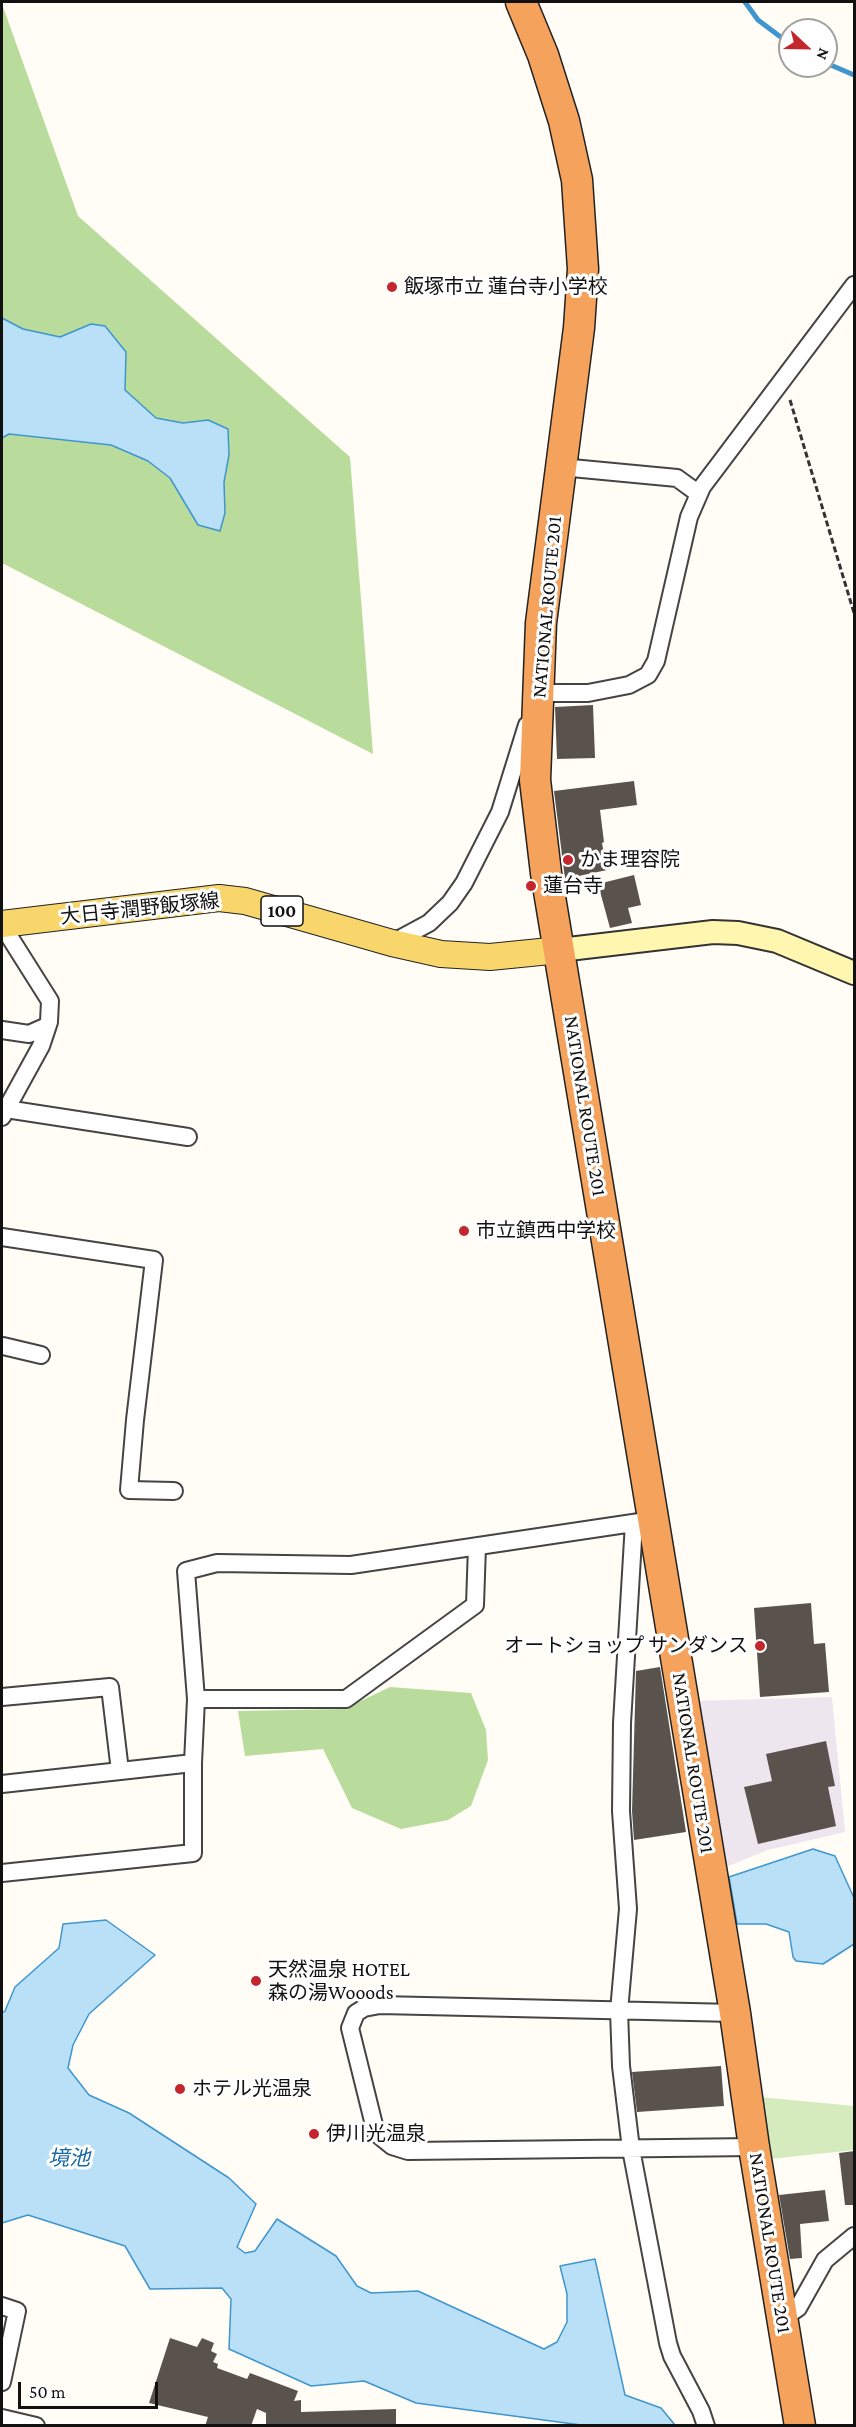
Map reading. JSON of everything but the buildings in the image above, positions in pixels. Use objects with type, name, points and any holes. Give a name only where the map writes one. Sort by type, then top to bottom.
[{"type":"highway","name":"NATIONAL ROUTE 201","points":[[521,2],[543,55],[564,122],[577,180],[584,269],[579,328],[541,623],[535,780],[546,873],[560,950],[643,1521],[735,2013],[754,2147],[801,2426]]},
{"type":"main road","name":"大日寺潤野飯塚線","points":[[2,925],[219,898],[245,901],[392,943],[441,954],[490,957],[560,950]]},
{"type":"street","points":[[392,943],[429,923],[450,903],[464,883],[500,812],[538,693],[588,693],[629,685],[648,675],[656,661],[689,517],[702,487],[855,285]]},
{"type":"street","points":[[561,467],[677,478],[699,494]]},
{"type":"street","points":[[2,925],[50,1001],[47,1026],[41,1046],[4,1113],[188,1137]]},
{"type":"street","points":[[560,950],[713,932],[738,933],[777,941],[855,973]]},
{"type":"street","points":[[2,1030],[28,1034],[47,1026]]},
{"type":"street","points":[[2,1237],[154,1260],[129,1490],[174,1491]]},
{"type":"street","points":[[2,1348],[41,1355]]},
{"type":"street","points":[[2,1873],[193,1853],[196,1698],[186,1571],[217,1563],[351,1565],[643,1521],[622,1723],[621,1810],[628,1909],[619,2011],[621,2066],[631,2149],[668,2343],[706,2426]]},
{"type":"street","points":[[196,1698],[346,1699],[475,1605],[477,1546]]},
{"type":"street","points":[[2,1697],[110,1687],[120,1772]]},
{"type":"street","points":[[2,1784],[193,1763]]},
{"type":"street","points":[[735,2013],[380,2005],[364,2008],[356,2013],[350,2028],[376,2133],[392,2146],[408,2151],[754,2147]]},
{"type":"street","points":[[782,2319],[798,2308],[825,2260],[855,2236]]},
{"type":"street","points":[[2,2306],[17,2311],[2,2382]]},
{"type":"street","points":[[2,2418],[36,2426]]},
{"type":"path","points":[[784,381],[855,613]]},
{"type":"shaded area","points":[[832,1697],[845,1832],[768,1850],[721,1869],[694,1701]]},
{"type":"green space","points":[[2,4],[78,216],[350,457],[373,754],[2,563]]},
{"type":"green space","points":[[390,1687],[471,1693],[486,1730],[488,1760],[471,1806],[448,1820],[401,1829],[352,1808],[323,1749],[245,1756],[238,1711],[344,1709]]},
{"type":"green space","points":[[760,2097],[854,2106],[854,2150],[770,2159]]},
{"type":"water","points":[[2,318],[23,329],[60,337],[91,324],[105,326],[126,352],[125,390],[156,418],[183,423],[208,420],[228,429],[229,455],[224,482],[225,513],[220,531],[198,525],[170,478],[148,461],[111,445],[9,434],[2,438]]},
{"type":"water","points":[[813,1849],[835,1856],[854,1898],[854,1944],[823,1964],[796,1961],[793,1957],[789,1932],[766,1924],[737,1924],[729,1877]]},
{"type":"water","name":"境池","points":[[106,1920],[155,1955],[89,2014],[73,2045],[68,2068],[89,2095],[129,2113],[229,2178],[256,2204],[237,2247],[245,2253],[255,2251],[277,2219],[336,2256],[357,2286],[371,2293],[418,2291],[544,2349],[557,2342],[567,2322],[567,2294],[560,2266],[595,2259],[625,2395],[661,2408],[675,2425],[581,2425],[416,2403],[364,2381],[311,2386],[229,2349],[231,2299],[222,2288],[150,2289],[125,2246],[28,2215],[2,2223],[2,2013],[15,1987],[59,1948],[63,1924]]},
{"type":"waterway","points":[[745,2],[758,20],[778,35]]},
{"type":"waterway","points":[[838,68],[854,75]]},
{"type":"place","name":"飯塚市立 蓮台寺小学校","points":[[392,287]]},
{"type":"place","name":"かま理容院","points":[[568,860]]},
{"type":"place","name":"蓮台寺","points":[[531,886]]},
{"type":"place","name":"市立鎮西中学校","points":[[464,1231]]},
{"type":"place","name":"オートショップ サンダンス","points":[[760,1646]]},
{"type":"place","name":"天然温泉 HOTEL 森の湯Wooods","points":[[256,1981]]},
{"type":"place","name":"ホテル光温泉","points":[[180,2089]]},
{"type":"place","name":"伊川光温泉","points":[[314,2134]]}]
